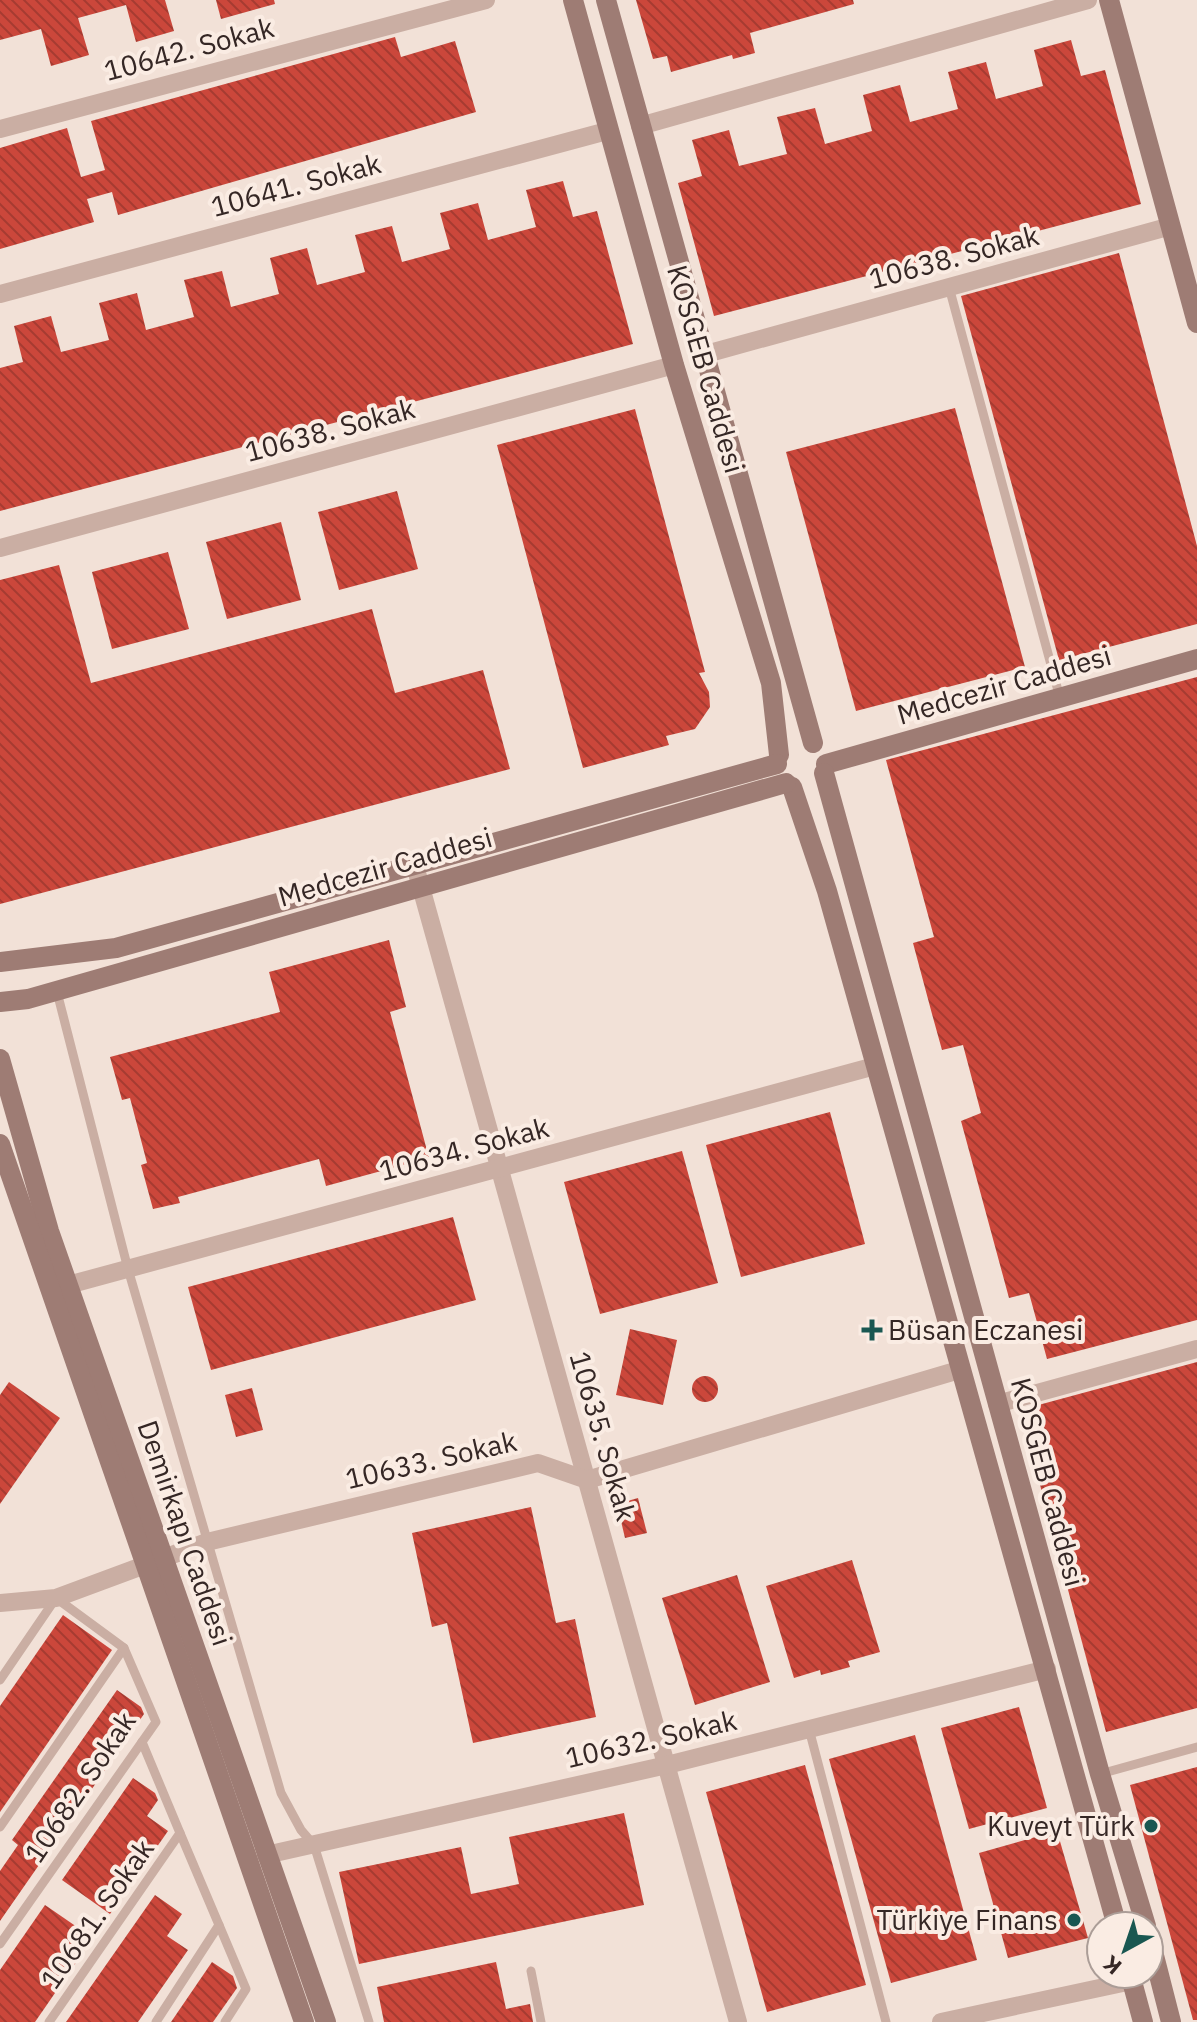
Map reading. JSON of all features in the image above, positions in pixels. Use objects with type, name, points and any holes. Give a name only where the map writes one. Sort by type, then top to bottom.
[{"type":"street","name":"10642. Sokak","points":[[0,129],[486,0]]},
{"type":"street","name":"KOSGEB Caddesi","points":[[573,0],[674,365],[771,683],[778,759]]},
{"type":"street","name":"KOSGEB Caddesi","points":[[606,0],[813,743]]},
{"type":"street","points":[[640,126],[1088,0]]},
{"type":"street","points":[[1109,0],[1197,323]]},
{"type":"street","name":"10641. Sokak","points":[[0,294],[607,131]]},
{"type":"street","name":"10638. Sokak","points":[[706,354],[1171,226]]},
{"type":"street","name":"10638. Sokak","points":[[0,548],[674,365]]},
{"type":"street","name":"Medcezir Caddesi","points":[[825,769],[1197,659]]},
{"type":"street","points":[[790,743],[813,743],[822,752],[825,769],[815,785],[789,785],[778,759],[790,743]]},
{"type":"street","name":"Medcezir Caddesi","points":[[0,962],[116,948],[778,759]]},
{"type":"street","name":"KOSGEB Caddesi","points":[[825,769],[997,1404],[1141,1910]]},
{"type":"street","name":"KOSGEB Caddesi","points":[[789,785],[827,891],[1113,1910]]},
{"type":"street","name":"Medcezir Caddesi","points":[[0,1002],[28,999],[789,785]]},
{"type":"street","name":"10635. Sokak","points":[[414,864],[738,2022]]},
{"type":"street","name":"Demirkapı Caddesi","points":[[0,1059],[154,1564],[304,2022]]},
{"type":"street","name":"10634. Sokak","points":[[68,1285],[875,1066]]},
{"type":"street","name":"Demirkapı Caddesi","points":[[0,1144],[326,2022]]},
{"type":"street","points":[[997,1404],[1197,1349]]},
{"type":"street","points":[[587,1480],[959,1370]]},
{"type":"street","name":"10633. Sokak","points":[[0,1603],[56,1598],[207,1542],[538,1463],[587,1480]]},
{"type":"street","name":"10632. Sokak","points":[[266,1855],[667,1765],[1047,1669]]},
{"type":"street","points":[[941,2022],[1085,1989]]},
{"type":"street","points":[[1134,1990],[1143,2022]]},
{"type":"street","points":[[1163,1990],[1171,2022]]},
{"type":"lane","points":[[949,287],[1060,698]]},
{"type":"lane","points":[[57,989],[128,1269],[281,1793],[290,1812],[314,1845],[369,2022]]},
{"type":"lane","points":[[0,1680],[56,1598],[124,1648],[0,1827]]},
{"type":"lane","name":"10682. Sokak","points":[[0,1944],[156,1722],[124,1648]]},
{"type":"lane","points":[[809,1729],[886,2022]]},
{"type":"lane","name":"10681. Sokak","points":[[49,2022],[180,1833],[142,1742]]},
{"type":"lane","points":[[1100,1774],[1197,1747]]},
{"type":"lane","points":[[180,1833],[246,1989],[225,2022]]},
{"type":"lane","points":[[156,2022],[219,1925]]},
{"type":"lane","points":[[531,1971],[541,2022]]},
{"type":"building","points":[[0,0],[165,0],[174,31],[136,42],[126,5],[78,18],[89,55],[51,66],[41,29],[0,40]]},
{"type":"building","points":[[216,0],[274,0],[275,4],[221,19]]},
{"type":"building","points":[[636,0],[853,0],[854,4],[750,33],[755,53],[733,59],[732,55],[671,72],[667,56],[653,59]]},
{"type":"building","points":[[395,37],[401,57],[455,41],[476,112],[118,215],[112,192],[87,199],[94,222],[0,249],[0,148],[67,128],[81,177],[105,170],[91,121]]},
{"type":"building","points":[[1071,40],[1081,76],[1105,70],[1141,204],[714,316],[678,183],[702,176],[692,140],[729,130],[739,166],[787,154],[777,117],[815,108],[825,144],[872,131],[863,95],[900,85],[910,122],[958,109],[948,72],[986,62],[996,99],[1043,86],[1034,50]]},
{"type":"building","points":[[563,181],[573,217],[597,211],[633,344],[0,511],[0,368],[23,362],[14,326],[51,316],[61,352],[109,340],[99,303],[137,293],[146,330],[194,317],[184,280],[222,271],[231,307],[279,294],[270,258],[307,248],[317,285],[365,272],[355,235],[392,226],[402,262],[450,249],[440,213],[478,203],[488,240],[536,227],[526,190]]},
{"type":"building","points":[[1119,253],[1197,546],[1197,624],[1059,660],[961,296]]},
{"type":"building","points":[[955,408],[1025,667],[856,711],[786,452]]},
{"type":"building","points":[[635,409],[705,672],[699,673],[709,692],[710,707],[695,729],[666,736],[669,745],[583,768],[497,445]]},
{"type":"building","points":[[397,491],[418,569],[339,590],[318,512]]},
{"type":"building","points":[[281,522],[301,600],[227,619],[206,542]]},
{"type":"building","points":[[168,552],[189,629],[112,649],[92,572]]},
{"type":"building","points":[[59,565],[91,683],[372,609],[395,693],[483,670],[510,769],[0,904],[0,580]]},
{"type":"building","points":[[1197,677],[1197,1320],[1047,1359],[1029,1293],[1009,1298],[961,1121],[981,1113],[963,1045],[942,1050],[932,1014],[913,943],[934,937],[886,760]]},
{"type":"building","points":[[389,940],[406,1007],[390,1012],[429,1158],[326,1186],[319,1159],[178,1197],[180,1203],[153,1209],[141,1165],[147,1163],[130,1098],[122,1100],[110,1057],[280,1012],[269,972]]},
{"type":"building","points":[[830,1112],[865,1244],[741,1277],[706,1145]]},
{"type":"building","points":[[682,1151],[718,1283],[600,1314],[564,1182]]},
{"type":"building","points":[[453,1217],[476,1300],[211,1370],[188,1287]]},
{"type":"building","points":[[630,1329],[677,1340],[663,1405],[616,1395]]},
{"type":"building","points":[[1197,1362],[1197,1708],[1106,1732],[1020,1410]]},
{"type":"building","points":[[705,1376],[715,1379],[718,1389],[715,1399],[705,1402],[695,1399],[692,1389],[695,1379]]},
{"type":"building","points":[[9,1382],[60,1418],[0,1504],[0,1395]]},
{"type":"building","points":[[252,1388],[263,1430],[236,1437],[225,1395]]},
{"type":"building","points":[[638,1498],[647,1533],[625,1538],[617,1504]]},
{"type":"building","points":[[531,1507],[556,1623],[575,1619],[596,1717],[473,1743],[447,1623],[432,1627],[412,1533]]},
{"type":"building","points":[[852,1560],[880,1652],[848,1661],[850,1667],[821,1675],[820,1670],[794,1678],[766,1586]]},
{"type":"building","points":[[737,1575],[770,1682],[695,1705],[662,1598]]},
{"type":"building","points":[[63,1615],[112,1650],[0,1812],[0,1706]]},
{"type":"building","points":[[117,1690],[141,1707],[144,1714],[0,1921],[0,1871],[18,1845],[12,1840]]},
{"type":"building","points":[[1019,1707],[1047,1808],[969,1829],[941,1728]]},
{"type":"building","points":[[915,1735],[977,1960],[891,1983],[829,1759]]},
{"type":"building","points":[[805,1765],[866,1985],[767,2012],[706,1792]]},
{"type":"building","points":[[1197,1767],[1197,2020],[1193,2020],[1130,1785]]},
{"type":"building","points":[[133,1778],[155,1793],[158,1800],[147,1816],[168,1831],[110,1914],[62,1880]]},
{"type":"building","points":[[624,1813],[644,1905],[359,1964],[339,1872],[461,1847],[471,1894],[519,1884],[509,1837]]},
{"type":"building","points":[[1057,1831],[1085,1928],[1085,1939],[1008,1958],[979,1853]]},
{"type":"building","points":[[155,1895],[182,1914],[167,1936],[188,1950],[138,2022],[66,2022]]},
{"type":"building","points":[[45,1905],[93,1938],[35,2022],[0,2022],[0,1970]]},
{"type":"building","points":[[212,1962],[233,1976],[237,1988],[213,2022],[171,2022]]},
{"type":"building","points":[[496,1962],[506,2009],[530,2004],[533,2022],[384,2022],[377,1987]]},
{"type":"place","name":"Büsan Eczanesi","points":[[872,1330]]},
{"type":"place","name":"Kuveyt Türk","points":[[1151,1826]]},
{"type":"place","name":"Türkiye Finans","points":[[1074,1920]]}]
